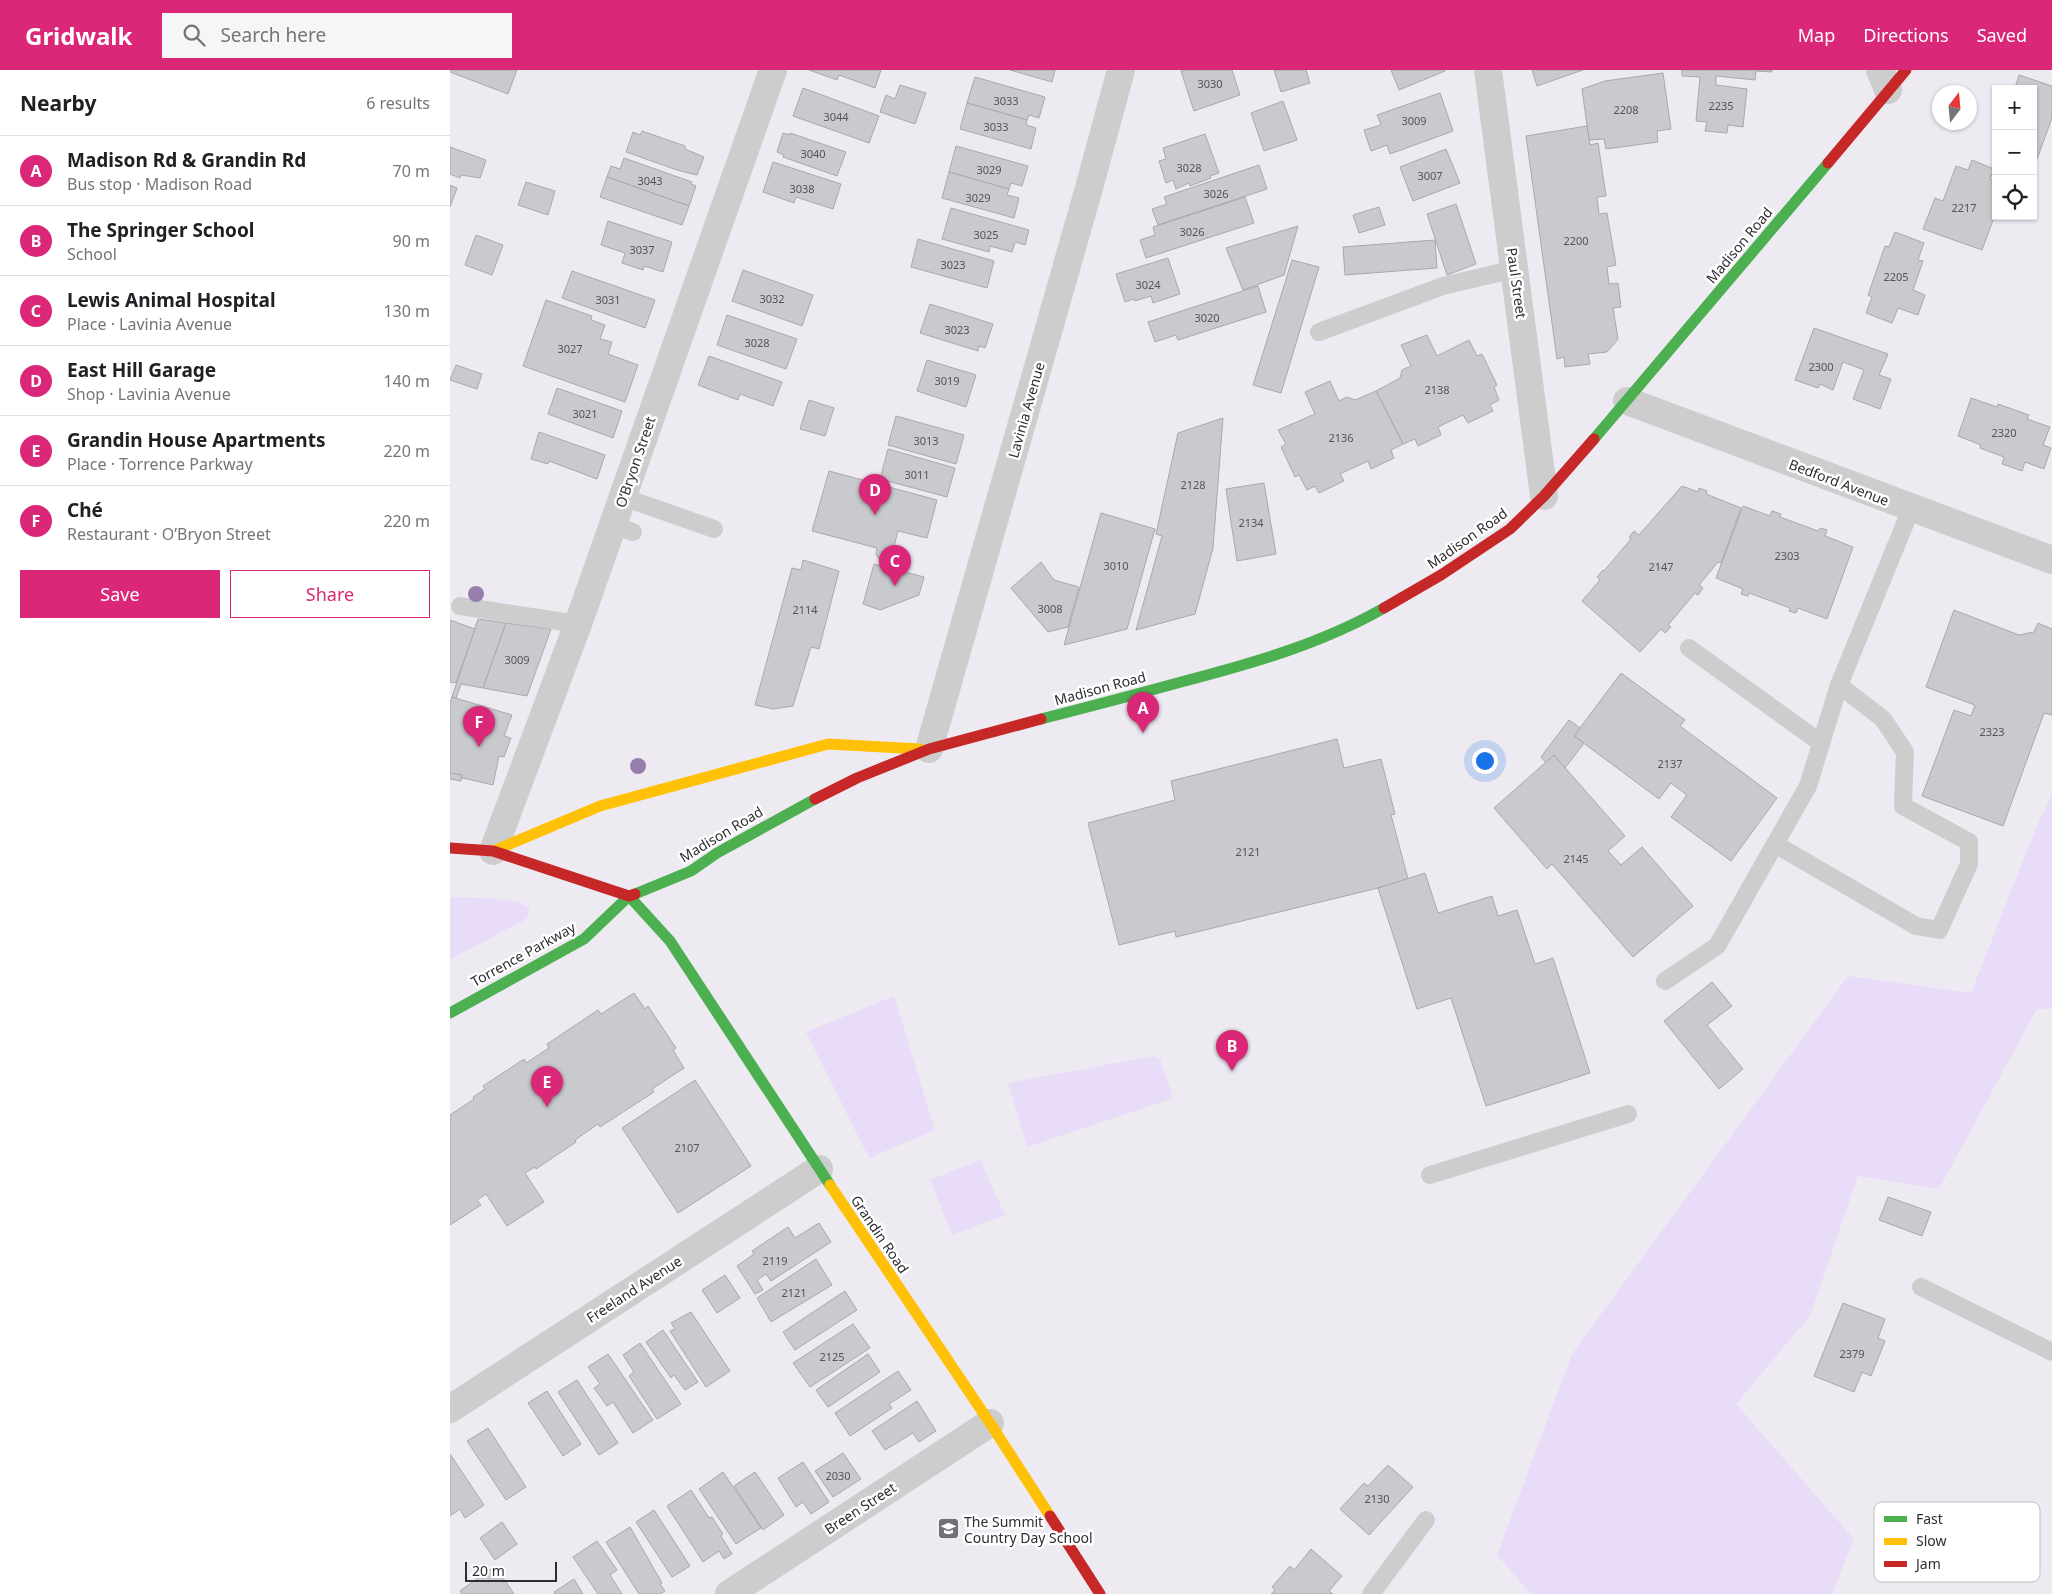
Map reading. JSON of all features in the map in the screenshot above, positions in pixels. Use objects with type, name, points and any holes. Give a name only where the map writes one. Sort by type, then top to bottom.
[{"type":"main road","name":"Madison Road","points":[[450,848],[494,851],[629,896],[690,871],[793,809],[857,778],[929,749],[1234,668],[1303,645],[1368,617],[1441,575],[1510,529],[1544,496],[1627,401],[1884,80],[1906,70]]},
{"type":"main road","name":"Madison Road","points":[[494,851],[600,806],[828,744],[929,749]]},
{"type":"main road","name":"Torrence Parkway","points":[[450,1013],[584,939],[629,896]]},
{"type":"main road","name":"Grandin Road","points":[[629,896],[670,941],[819,1169],[990,1423],[1100,1594]]},
{"type":"street","name":"O’Bryon Street","points":[[494,851],[578,624],[623,529],[623,497],[773,70]]},
{"type":"street","name":"Lavinia Avenue","points":[[929,749],[1121,70]]},
{"type":"street","name":"Paul Street","points":[[1488,70],[1544,496]]},
{"type":"street","name":"Bedford Avenue","points":[[1627,401],[1911,509],[2052,560]]},
{"type":"street","name":"Freeland Avenue","points":[[450,1409],[819,1169]]},
{"type":"street","name":"Breen Street","points":[[729,1594],[990,1423]]},
{"type":"lane","points":[[1319,332],[1443,286],[1515,269]]},
{"type":"lane","points":[[623,497],[714,529]]},
{"type":"lane","points":[[1665,981],[1717,946],[1808,786],[1839,685],[1911,509]]},
{"type":"lane","points":[[460,606],[578,624]]},
{"type":"lane","points":[[1689,648],[1821,743]]},
{"type":"lane","points":[[1775,844],[1916,926],[1939,930],[1969,864],[1969,842],[1904,806],[1905,752],[1883,719],[1839,685]]},
{"type":"lane","points":[[1430,1175],[1628,1114]]},
{"type":"lane","points":[[1921,1287],[2052,1352]]},
{"type":"lane","points":[[1371,1594],[1426,1520]]},
{"type":"shaded area","points":[[2052,794],[2052,1009],[2037,1009],[1939,1189],[1858,1176],[1810,1316],[1736,1404],[1854,1539],[1832,1594],[1531,1594],[1497,1555],[1572,1354],[1848,976],[1971,993],[2036,828]]},
{"type":"shaded area","points":[[450,897],[515,902],[529,908],[529,915],[525,920],[450,959]]},
{"type":"shaded area","points":[[894,996],[935,1130],[869,1158],[806,1032]]},
{"type":"shaded area","points":[[1153,1056],[1160,1059],[1172,1094],[1171,1099],[1027,1147],[1008,1083]]},
{"type":"shaded area","points":[[980,1160],[1005,1215],[952,1235],[930,1180]]},
{"type":"building","points":[[450,70],[517,70],[508,94],[450,72]]},
{"type":"building","points":[[809,70],[881,70],[875,88],[839,75],[837,80]]},
{"type":"building","points":[[1010,70],[1055,70],[1052,82]]},
{"type":"building","points":[[1232,70],[1240,95],[1194,111],[1181,71]]},
{"type":"building","points":[[1274,70],[1306,70],[1310,83],[1281,92]]},
{"type":"building","points":[[1391,70],[1445,70],[1445,71],[1399,90]]},
{"type":"building","points":[[1532,70],[1583,70],[1537,86]]},
{"type":"building","points":[[1682,70],[1772,70],[1772,72],[1756,71],[1755,80],[1716,76],[1716,85],[1747,89],[1743,127],[1728,125],[1727,133],[1705,131],[1707,122],[1696,121],[1700,77],[1682,76]]},
{"type":"building","points":[[1663,73],[1671,129],[1657,131],[1658,142],[1606,149],[1604,139],[1589,140],[1582,89],[1605,81]]},
{"type":"building","points":[[2019,75],[2052,86],[2052,118],[2037,159],[2037,85],[2016,85]]},
{"type":"building","points":[[975,77],[1045,97],[1039,118],[1029,115],[1027,120],[967,103]]},
{"type":"building","points":[[900,85],[926,93],[915,124],[880,112],[886,95],[895,99]]},
{"type":"building","points":[[803,88],[879,116],[869,143],[793,116]]},
{"type":"building","points":[[1440,93],[1453,131],[1390,154],[1387,145],[1371,151],[1364,130],[1381,125],[1377,115]]},
{"type":"building","points":[[1283,101],[1297,140],[1264,151],[1251,113]]},
{"type":"building","points":[[967,103],[1027,120],[1026,125],[1036,128],[1031,149],[960,129]]},
{"type":"building","points":[[1587,126],[1590,145],[1598,143],[1606,196],[1597,197],[1599,214],[1607,213],[1616,265],[1607,267],[1609,284],[1618,283],[1621,307],[1613,308],[1618,339],[1607,352],[1588,354],[1590,364],[1565,367],[1564,357],[1557,359],[1526,136]]},
{"type":"building","points":[[642,131],[685,146],[685,149],[704,157],[697,175],[626,152],[633,132],[640,135]]},
{"type":"building","points":[[783,133],[790,135],[790,133],[846,152],[837,176],[783,157],[784,155],[777,152]]},
{"type":"building","points":[[1205,134],[1219,173],[1190,186],[1189,183],[1176,189],[1173,180],[1166,183],[1159,161],[1166,159],[1163,148]]},
{"type":"building","points":[[956,146],[1028,166],[1022,186],[1011,183],[1009,189],[949,172]]},
{"type":"building","points":[[450,147],[486,160],[480,178],[461,175],[460,178],[450,174]]},
{"type":"building","points":[[1446,149],[1460,183],[1413,201],[1400,167]]},
{"type":"building","points":[[624,158],[692,182],[691,184],[696,186],[689,206],[607,177],[611,166],[620,169]]},
{"type":"building","points":[[1972,160],[1992,168],[1990,179],[1992,180],[1993,220],[1982,250],[1923,229],[1935,198],[1943,201],[1956,166],[1968,170]]},
{"type":"building","points":[[773,162],[841,184],[833,209],[796,197],[794,203],[763,192]]},
{"type":"building","points":[[1259,165],[1267,189],[1158,225],[1152,209],[1167,204],[1164,197]]},
{"type":"building","points":[[949,172],[1009,189],[1007,195],[1019,198],[1014,218],[942,198]]},
{"type":"building","points":[[607,177],[689,206],[682,225],[600,197]]},
{"type":"building","points":[[526,182],[555,191],[548,215],[518,205]]},
{"type":"building","points":[[450,185],[457,188],[450,207]]},
{"type":"building","points":[[1245,197],[1254,223],[1146,258],[1140,240],[1155,235],[1153,227]]},
{"type":"building","points":[[1456,204],[1476,264],[1447,275],[1427,214]]},
{"type":"building","points":[[1379,207],[1385,225],[1359,233],[1353,215]]},
{"type":"building","points":[[951,208],[1029,230],[1025,245],[1015,242],[1012,252],[990,246],[989,252],[942,239]]},
{"type":"building","points":[[608,221],[672,242],[663,272],[644,266],[643,270],[622,263],[625,253],[601,245]]},
{"type":"building","points":[[1298,226],[1284,275],[1243,290],[1226,248]]},
{"type":"building","points":[[1895,232],[1924,243],[1918,260],[1923,261],[1913,290],[1925,295],[1918,315],[1898,308],[1892,323],[1866,313],[1872,297],[1868,295],[1885,246],[1889,247]]},
{"type":"building","points":[[476,235],[503,245],[492,275],[465,265]]},
{"type":"building","points":[[918,239],[994,261],[987,288],[911,267]]},
{"type":"building","points":[[1435,240],[1437,268],[1345,275],[1343,247]]},
{"type":"building","points":[[1168,258],[1180,294],[1153,303],[1151,296],[1125,302],[1116,274]]},
{"type":"building","points":[[1292,260],[1319,267],[1281,393],[1253,385]]},
{"type":"building","points":[[743,270],[813,295],[802,326],[732,301]]},
{"type":"building","points":[[572,271],[655,300],[645,328],[562,298]]},
{"type":"building","points":[[1258,286],[1266,312],[1178,340],[1176,335],[1155,342],[1148,322]]},
{"type":"building","points":[[546,300],[592,316],[591,320],[605,325],[600,339],[612,342],[608,354],[638,365],[625,402],[523,366]]},
{"type":"building","points":[[930,304],[993,324],[985,348],[979,346],[978,351],[920,333]]},
{"type":"building","points":[[727,315],[797,339],[786,369],[717,345]]},
{"type":"building","points":[[1814,328],[1888,354],[1879,375],[1891,379],[1880,409],[1853,399],[1864,370],[1843,362],[1833,390],[1820,384],[1818,388],[1795,380]]},
{"type":"building","points":[[1427,335],[1437,356],[1469,340],[1477,356],[1482,354],[1497,385],[1494,387],[1499,400],[1490,405],[1493,411],[1468,423],[1463,415],[1438,427],[1441,435],[1418,446],[1415,439],[1403,444],[1376,391],[1400,378],[1402,370],[1411,366],[1401,345]]},
{"type":"building","points":[[709,356],[782,382],[773,406],[740,394],[738,400],[698,385]]},
{"type":"building","points":[[927,360],[976,375],[966,407],[917,391]]},
{"type":"building","points":[[456,365],[482,374],[477,389],[450,380]]},
{"type":"building","points":[[1330,381],[1339,401],[1347,397],[1355,400],[1376,391],[1403,444],[1391,450],[1394,458],[1371,469],[1368,461],[1340,474],[1344,481],[1319,493],[1315,486],[1307,490],[1299,475],[1295,477],[1281,447],[1286,444],[1278,430],[1315,414],[1305,392]]},
{"type":"building","points":[[557,388],[622,411],[613,438],[548,414]]},
{"type":"building","points":[[1971,398],[1997,407],[1998,404],[2029,415],[2027,419],[2050,427],[2043,445],[2051,448],[2044,469],[2025,462],[2022,471],[2002,464],[2004,457],[1980,448],[1981,445],[1958,436]]},
{"type":"building","points":[[809,400],[834,408],[825,436],[800,429]]},
{"type":"building","points":[[896,416],[964,435],[956,464],[888,445]]},
{"type":"building","points":[[1223,418],[1213,548],[1195,614],[1136,630],[1162,536],[1156,534],[1178,433]]},
{"type":"building","points":[[539,432],[605,455],[597,479],[549,461],[548,464],[531,459]]},
{"type":"building","points":[[888,449],[955,468],[947,497],[880,479]]},
{"type":"building","points":[[829,471],[937,500],[927,538],[898,531],[891,558],[885,561],[879,559],[876,554],[877,548],[812,531]]},
{"type":"building","points":[[1264,483],[1276,554],[1237,561],[1226,489]]},
{"type":"building","points":[[1682,486],[1698,492],[1699,488],[1707,491],[1706,494],[1741,508],[1721,563],[1718,562],[1699,585],[1703,588],[1698,595],[1695,593],[1668,625],[1671,627],[1665,633],[1661,629],[1640,652],[1582,601],[1600,580],[1597,577],[1631,539],[1629,537],[1634,531],[1639,535]]},
{"type":"building","points":[[1743,506],[1770,516],[1772,511],[1781,514],[1780,517],[1818,531],[1820,528],[1827,530],[1825,536],[1853,547],[1827,619],[1798,608],[1796,613],[1789,611],[1790,608],[1749,593],[1748,596],[1741,594],[1743,589],[1716,578]]},
{"type":"building","points":[[1101,513],[1155,529],[1127,629],[1064,645]]},
{"type":"building","points":[[803,560],[839,571],[819,649],[811,647],[793,706],[773,709],[755,705],[792,568],[801,570]]},
{"type":"building","points":[[1041,562],[1054,580],[1079,587],[1068,627],[1048,632],[1011,588]]},
{"type":"building","points":[[874,564],[924,577],[919,595],[880,610],[863,604]]},
{"type":"building","points":[[1954,610],[2019,635],[2034,632],[2038,623],[2052,629],[2052,715],[2044,713],[2003,826],[1922,796],[1954,710],[1971,716],[1975,705],[1926,687]]},
{"type":"building","points":[[478,619],[506,623],[483,688],[461,684],[456,698],[452,697]]},
{"type":"building","points":[[450,620],[475,629],[456,683],[450,682]]},
{"type":"building","points":[[506,623],[551,629],[527,696],[483,688]]},
{"type":"building","points":[[1621,673],[1685,720],[1680,726],[1777,798],[1731,861],[1671,817],[1687,795],[1671,783],[1659,799],[1574,736]]},
{"type":"building","points":[[452,697],[512,715],[504,736],[511,738],[504,757],[499,756],[493,785],[450,775],[450,703]]},
{"type":"building","points":[[1569,720],[1580,728],[1574,736],[1584,743],[1565,768],[1554,755],[1546,763],[1541,757]]},
{"type":"building","points":[[1337,739],[1344,768],[1381,759],[1395,814],[1391,815],[1408,879],[1176,937],[1175,931],[1119,945],[1088,823],[1175,800],[1171,781]]},
{"type":"building","points":[[1554,755],[1625,836],[1608,851],[1621,865],[1642,847],[1693,906],[1633,957],[1552,864],[1547,869],[1494,808]]},
{"type":"building","points":[[450,773],[462,775],[461,781],[450,779]]},
{"type":"building","points":[[1425,873],[1438,913],[1492,896],[1498,916],[1517,910],[1535,964],[1553,958],[1590,1073],[1486,1106],[1451,998],[1417,1009],[1378,888]]},
{"type":"building","points":[[1712,982],[1732,1006],[1707,1025],[1743,1069],[1719,1089],[1664,1021]]},
{"type":"building","points":[[634,993],[645,1009],[648,1006],[676,1048],[673,1050],[684,1068],[652,1089],[654,1092],[600,1127],[598,1124],[575,1140],[576,1142],[536,1169],[535,1167],[525,1173],[544,1202],[507,1226],[486,1194],[477,1200],[481,1205],[450,1225],[450,1115],[474,1099],[473,1097],[485,1089],[483,1086],[524,1059],[526,1063],[549,1048],[547,1044],[598,1010],[601,1014]]},
{"type":"building","points":[[695,1080],[751,1166],[678,1213],[622,1128]]},
{"type":"building","points":[[1888,1197],[1931,1212],[1922,1236],[1879,1220]]},
{"type":"building","points":[[819,1223],[831,1242],[771,1281],[766,1274],[757,1280],[763,1290],[755,1294],[737,1266],[754,1254],[752,1251],[788,1227],[795,1238]]},
{"type":"building","points":[[816,1259],[832,1285],[771,1322],[757,1298]]},
{"type":"building","points":[[725,1275],[740,1298],[717,1313],[702,1290]]},
{"type":"building","points":[[845,1291],[857,1310],[795,1350],[783,1332]]},
{"type":"building","points":[[1843,1303],[1885,1319],[1878,1338],[1885,1341],[1871,1376],[1862,1372],[1854,1392],[1814,1376]]},
{"type":"building","points":[[691,1312],[730,1371],[706,1387],[670,1331],[675,1329],[671,1323]]},
{"type":"building","points":[[853,1324],[870,1348],[810,1387],[793,1363]]},
{"type":"building","points":[[663,1330],[698,1382],[685,1390],[674,1375],[671,1378],[646,1342]]},
{"type":"building","points":[[640,1343],[681,1404],[657,1419],[629,1376],[634,1372],[623,1355]]},
{"type":"building","points":[[608,1354],[653,1420],[633,1433],[613,1402],[607,1406],[594,1388],[600,1384],[588,1367]]},
{"type":"building","points":[[868,1354],[880,1372],[828,1407],[816,1390]]},
{"type":"building","points":[[898,1371],[911,1390],[889,1404],[892,1408],[850,1436],[835,1413]]},
{"type":"building","points":[[577,1380],[618,1443],[599,1455],[558,1392]]},
{"type":"building","points":[[547,1391],[581,1444],[563,1456],[528,1403]]},
{"type":"building","points":[[917,1401],[936,1431],[919,1442],[913,1433],[885,1450],[872,1431]]},
{"type":"building","points":[[488,1428],[526,1487],[506,1500],[467,1441]]},
{"type":"building","points":[[843,1453],[861,1479],[833,1497],[815,1471]]},
{"type":"building","points":[[450,1454],[484,1505],[465,1518],[460,1509],[450,1516]]},
{"type":"building","points":[[803,1462],[829,1502],[811,1514],[803,1502],[796,1507],[778,1478]]},
{"type":"building","points":[[1388,1465],[1413,1487],[1369,1535],[1340,1509],[1364,1483],[1368,1486]]},
{"type":"building","points":[[723,1472],[761,1528],[736,1544],[699,1489]]},
{"type":"building","points":[[755,1472],[784,1515],[763,1530],[734,1486]]},
{"type":"building","points":[[691,1490],[709,1518],[712,1517],[723,1534],[721,1536],[732,1554],[724,1559],[719,1551],[703,1562],[667,1506]]},
{"type":"building","points":[[654,1510],[690,1566],[672,1577],[636,1522]]},
{"type":"building","points":[[502,1522],[517,1544],[495,1560],[480,1538]]},
{"type":"building","points":[[630,1527],[662,1583],[660,1584],[665,1591],[660,1594],[639,1594],[606,1542]]},
{"type":"building","points":[[597,1541],[617,1570],[610,1575],[622,1594],[598,1594],[573,1557]]},
{"type":"building","points":[[1311,1549],[1342,1576],[1329,1591],[1333,1594],[1271,1594],[1275,1590],[1272,1587],[1290,1566],[1294,1570]]},
{"type":"building","points":[[495,1566],[514,1594],[462,1594],[460,1591]]},
{"type":"building","points":[[574,1579],[583,1594],[555,1594],[554,1592]]},
{"type":"traffic: fast","points":[[1594,439],[1828,163]]},
{"type":"traffic: fast","points":[[1041,719],[1207,675],[1285,652],[1360,621],[1384,608]]},
{"type":"traffic: fast","points":[[635,894],[691,871],[717,853],[815,799]]},
{"type":"traffic: fast","points":[[629,896],[670,941],[830,1185]]},
{"type":"traffic: fast","points":[[450,1013],[584,939],[629,896]]},
{"type":"traffic: slow","points":[[493,851],[600,806],[828,744],[920,749]]},
{"type":"traffic: slow","points":[[830,1185],[990,1423],[1050,1516]]},
{"type":"traffic: jam","points":[[1828,163],[1906,70]]},
{"type":"traffic: jam","points":[[1384,608],[1441,575],[1510,529],[1544,496],[1594,439]]},
{"type":"traffic: jam","points":[[815,799],[857,778],[929,749],[1041,719]]},
{"type":"traffic: jam","points":[[450,848],[493,851],[629,896],[635,894]]},
{"type":"traffic: jam","points":[[1050,1516],[1100,1594]]},
{"type":"place","name":"East Hill Garage","points":[[875,515]]},
{"type":"place","name":"Lewis Animal Hospital","points":[[895,586]]},
{"type":"place","name":"Madison Rd & Grandin Rd","points":[[1143,733]]},
{"type":"place","name":"Ché","points":[[479,747]]},
{"type":"place","name":"The Springer School","points":[[1232,1071]]},
{"type":"place","name":"Grandin House Apartments","points":[[547,1107]]},
{"type":"place","name":"The Summit Country Day School","points":[[948,1529]]}]
